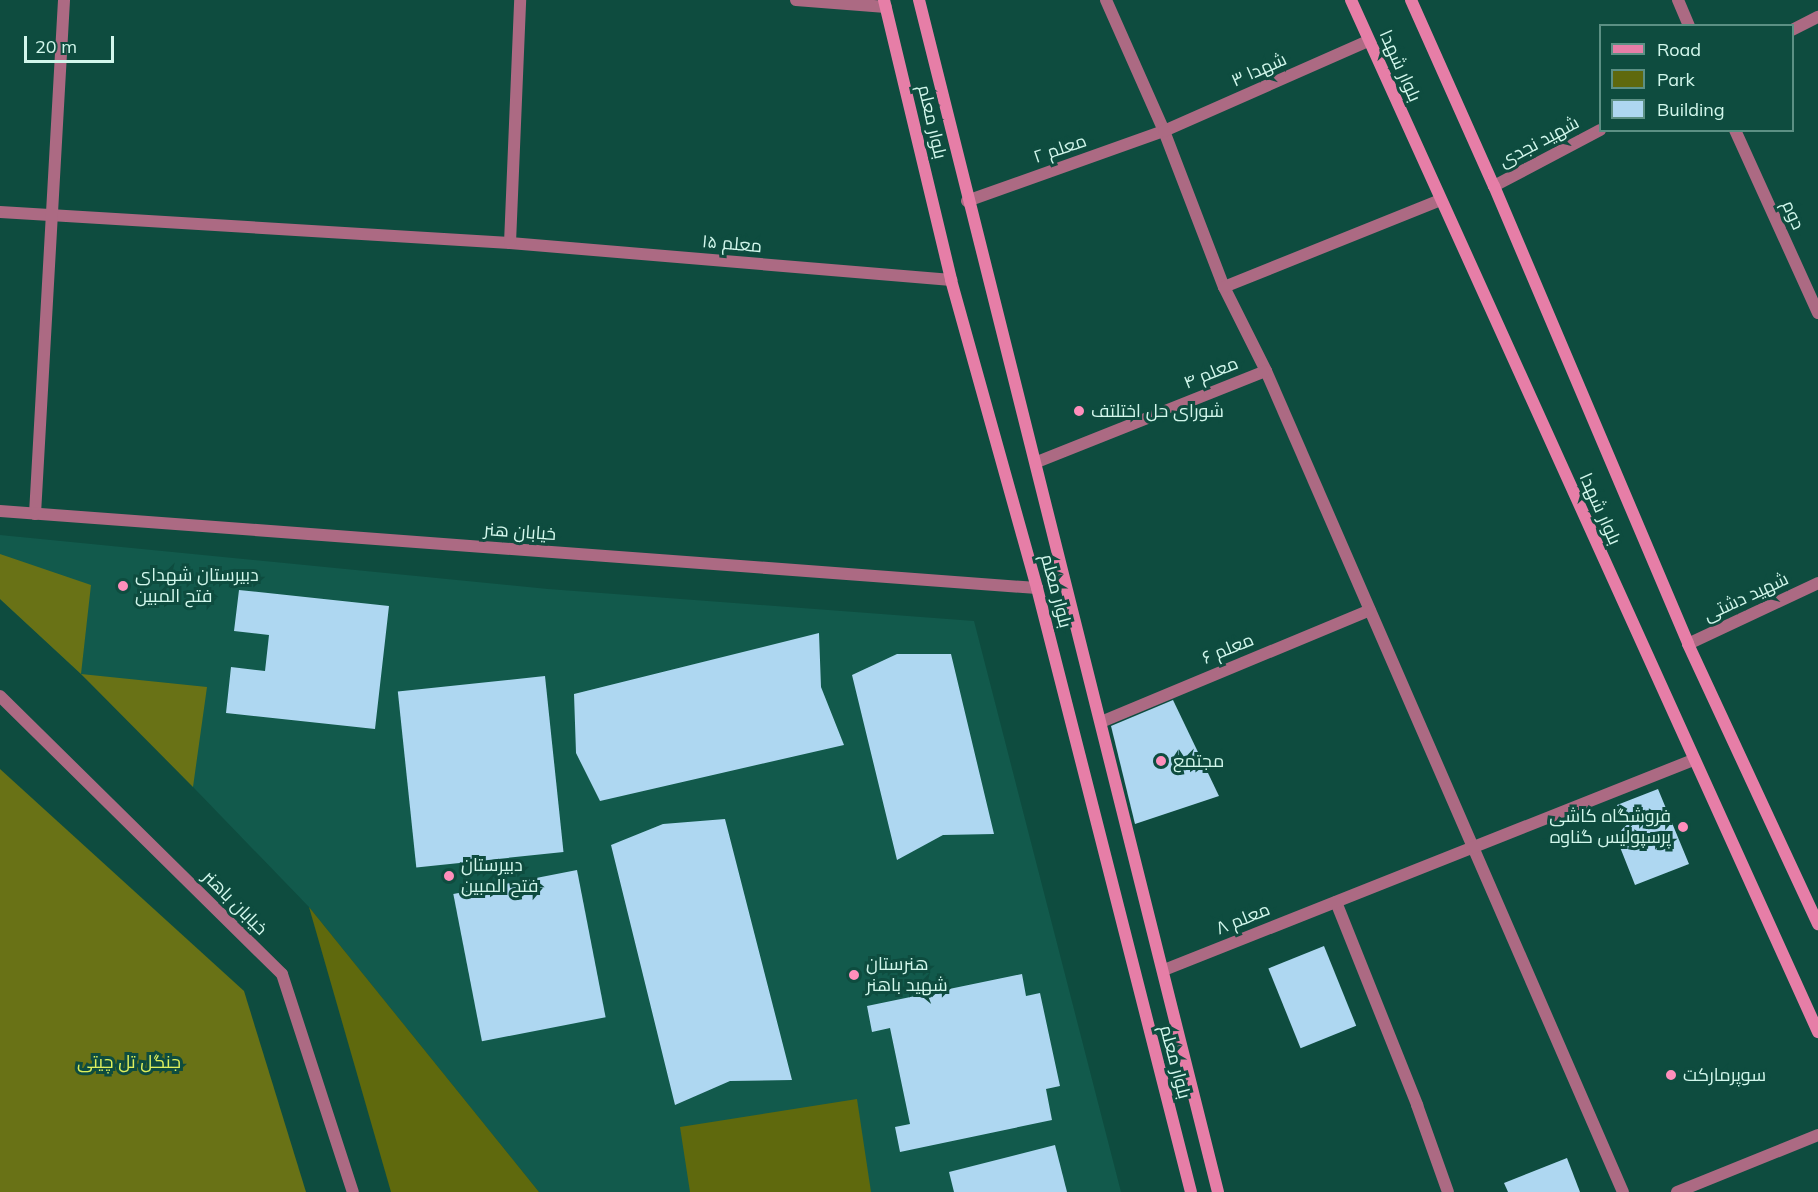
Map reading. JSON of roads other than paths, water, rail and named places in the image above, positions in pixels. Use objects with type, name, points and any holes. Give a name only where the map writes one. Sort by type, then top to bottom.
[{"type":"main road","name":"بلوار معلم","points":[[919,0],[967,201],[1037,462],[1218,1192]]},
{"type":"main road","name":"بلوار شهدا","points":[[1351,0],[1818,1032]]},
{"type":"main road","name":"بلوار شهدا","points":[[1411,0],[1494,186],[1688,644],[1817,920]]},
{"type":"main road","name":"بلوار معلم","points":[[885,4],[951,280],[1037,588],[1191,1192]]},
{"type":"street","points":[[35,514],[64,0]]},
{"type":"street","points":[[510,243],[520,0]]},
{"type":"street","points":[[796,0],[885,4]]},
{"type":"street","points":[[1106,0],[1164,131],[1224,286],[1266,371],[1623,1192]]},
{"type":"street","points":[[1678,0],[1688,24]]},
{"type":"street","points":[[1794,29],[1818,17]]},
{"type":"street","name":"شهدا ۳","points":[[1164,131],[1368,41]]},
{"type":"street","name":"معلم ۲","points":[[967,201],[1164,131]]},
{"type":"street","name":"شهید نجدی","points":[[1494,186],[1599,131]]},
{"type":"street","name":"دوم","points":[[1737,132],[1818,314]]},
{"type":"street","points":[[1224,286],[1440,200]]},
{"type":"street","name":"معلم ۱۵","points":[[0,212],[510,243],[951,280]]},
{"type":"street","name":"معلم ۴","points":[[1037,462],[1266,371]]},
{"type":"street","name":"خیابان هنر","points":[[0,511],[1037,588]]},
{"type":"street","name":"شهید دشتی","points":[[1688,644],[1818,584]]},
{"type":"street","name":"معلم ۶","points":[[1101,722],[1370,610]]},
{"type":"street","name":"خیابان باهنر","points":[[0,696],[282,974],[353,1192]]},
{"type":"street","name":"معلم ۸","points":[[1164,970],[1694,760]]},
{"type":"street","points":[[1336,902],[1417,1105],[1448,1192]]},
{"type":"street","points":[[1677,1192],[1818,1135]]},
{"type":"place","name":"شورای حل اختلتف","points":[[1079,411]]},
{"type":"place","name":"دبیرستان شهدای فتح المبین","points":[[123,586]]},
{"type":"place","name":"مجتمع","points":[[1161,761]]},
{"type":"place","name":"فروشگاه کاشی پرسپولیس گناوه","points":[[1683,827]]},
{"type":"place","name":"دبیرستان فتح المبین","points":[[449,876]]},
{"type":"place","name":"هنرستان شهید باهنر","points":[[854,975]]},
{"type":"place","name":"سوپرمارکت","points":[[1671,1075]]},
{"type":"park label","name":"جنگل تل چیتی","points":[[129,1062]]}]
